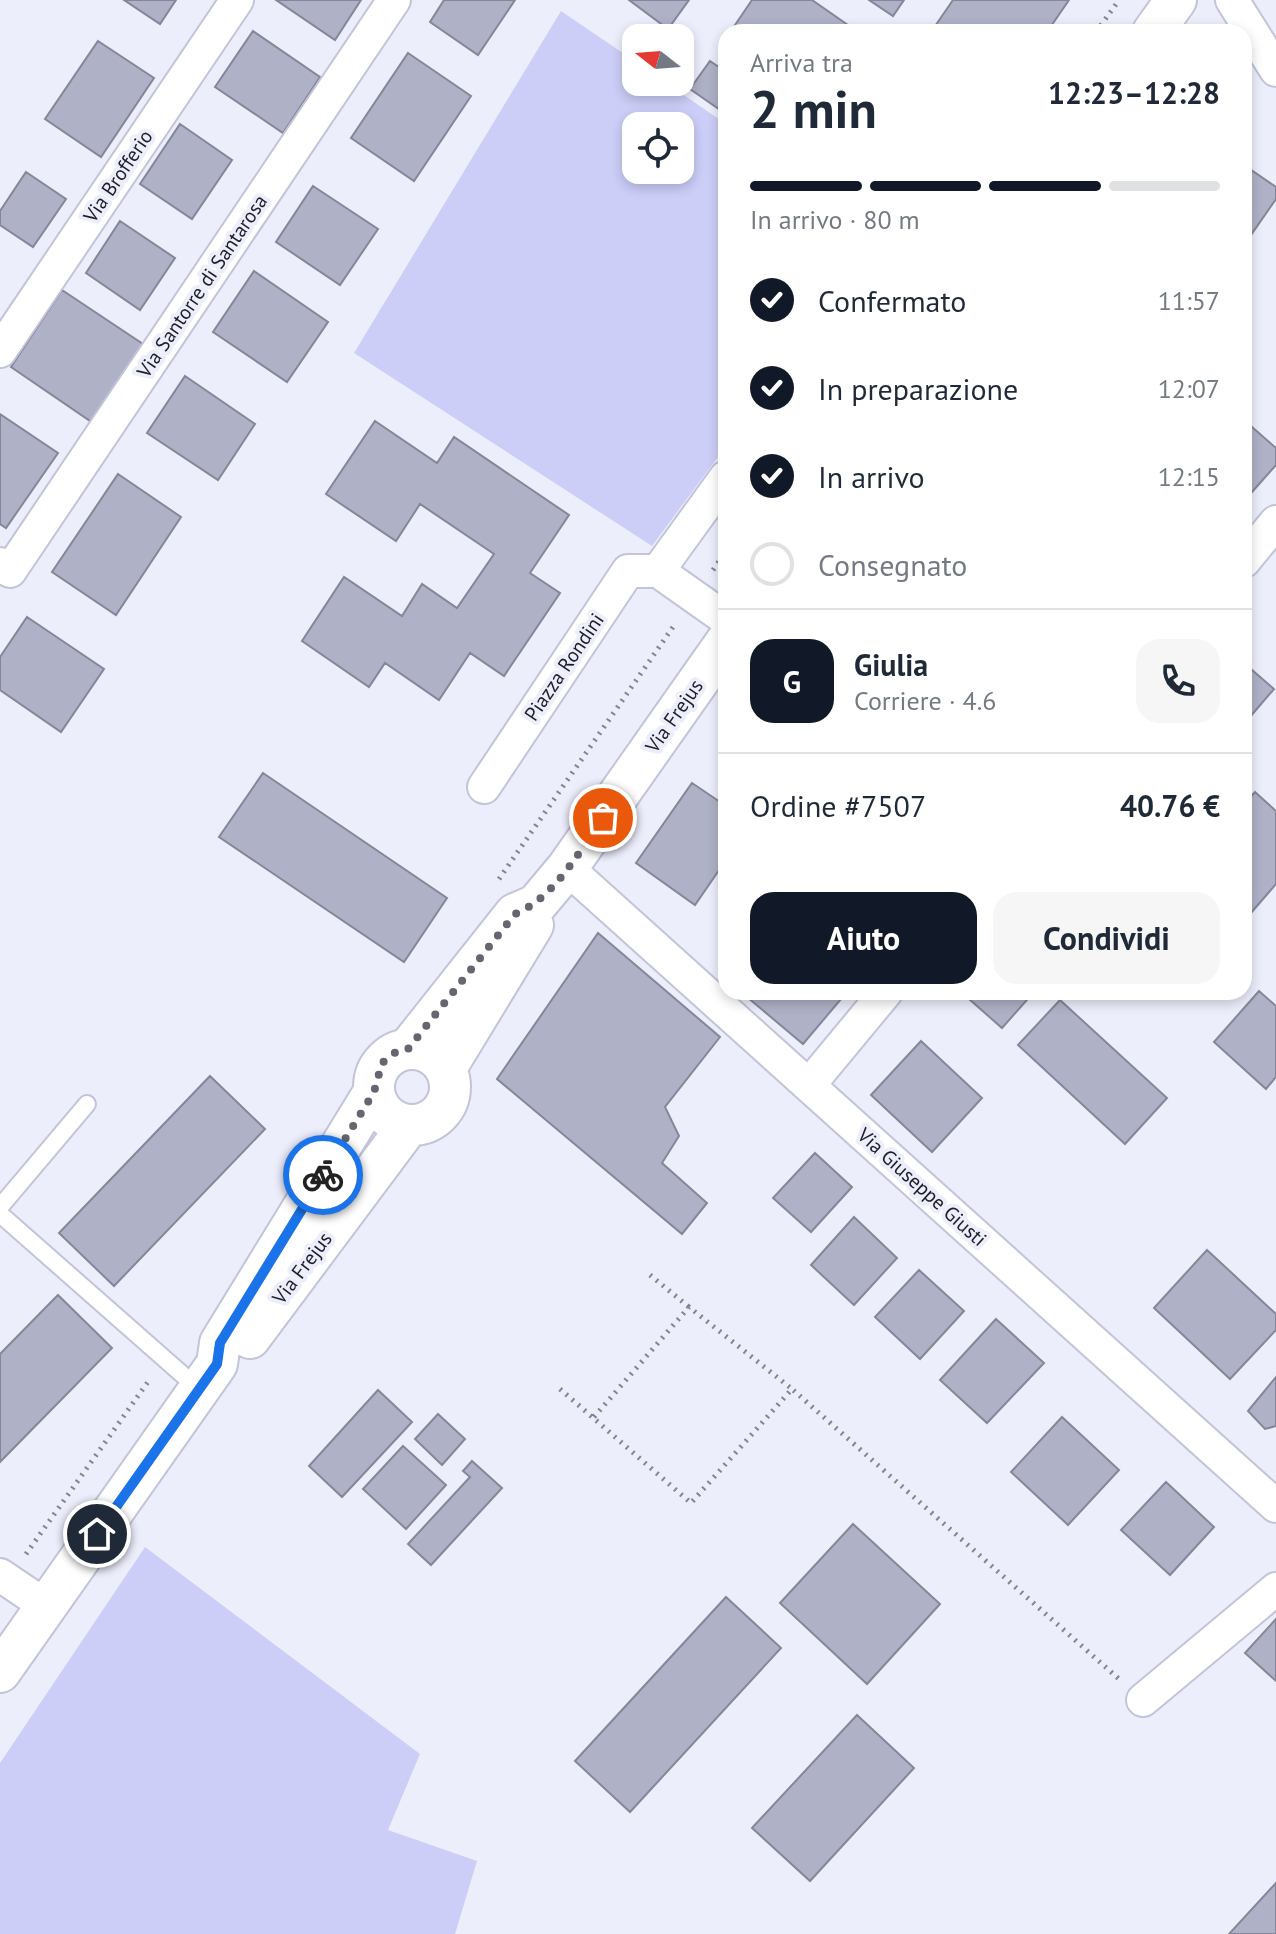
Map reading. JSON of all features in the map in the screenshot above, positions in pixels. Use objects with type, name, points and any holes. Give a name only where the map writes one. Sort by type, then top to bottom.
[{"type":"street","name":"Via Brofferio","points":[[0,351],[237,0]]},
{"type":"street","name":"Via Santorre di Santarosa","points":[[5,568],[394,0]]},
{"type":"street","points":[[1159,24],[1176,0]]},
{"type":"street","points":[[1232,0],[1247,24]]},
{"type":"street","points":[[1252,32],[1276,70]]},
{"type":"street","points":[[718,488],[658,571],[718,613]]},
{"type":"street","points":[[1252,551],[1276,522]]},
{"type":"street","name":"Piazza Rondini","points":[[484,787],[628,571],[658,571]]},
{"type":"street","name":"Via Frejus","points":[[408,1049],[515,914],[536,905],[567,868],[718,653]]},
{"type":"street","name":"Via Giuseppe Giusti","points":[[567,868],[1276,1506]]},
{"type":"street","name":"Via Frejus","points":[[446,1068],[533,926],[536,905]]},
{"type":"street","points":[[809,1085],[879,1000]]},
{"type":"street","points":[[408,1049],[423,1050],[437,1057],[446,1068],[451,1083],[443,1111],[431,1121],[409,1125],[388,1117],[374,1092],[382,1063],[394,1053],[408,1049]]},
{"type":"street","name":"Via Frejus","points":[[0,1672],[208,1377],[220,1343],[374,1092]]},
{"type":"street","name":"Via Frejus","points":[[208,1377],[236,1357],[409,1125]]},
{"type":"street","points":[[0,1575],[46,1606]]},
{"type":"street","points":[[1143,1700],[1276,1589]]},
{"type":"lane","points":[[0,1207],[87,1104]]},
{"type":"lane","points":[[0,1214],[208,1377]]},
{"type":"path","points":[[1102,24],[1119,0]]},
{"type":"path","points":[[650,1275],[792,1389],[1143,1700]]},
{"type":"path","points":[[594,1417],[689,1307]]},
{"type":"path","points":[[560,1389],[691,1503],[792,1389]]},
{"type":"shaded area","points":[[561,11],[622,52],[622,96],[685,96],[718,118],[718,457],[652,546],[354,353]]},
{"type":"shaded area","points":[[145,1547],[420,1754],[388,1830],[477,1861],[455,1934],[0,1934],[0,1763]]},
{"type":"building","points":[[124,0],[176,0],[160,24]]},
{"type":"building","points":[[276,0],[361,0],[335,40]]},
{"type":"building","points":[[444,0],[515,0],[478,55],[430,22]]},
{"type":"building","points":[[629,0],[689,0],[672,24],[661,24]]},
{"type":"building","points":[[752,0],[812,0],[846,24],[736,24]]},
{"type":"building","points":[[869,0],[904,0],[893,16]]},
{"type":"building","points":[[953,0],[1069,0],[1052,24],[936,24]]},
{"type":"building","points":[[253,31],[320,77],[283,133],[215,87]]},
{"type":"building","points":[[98,41],[154,78],[101,157],[45,119]]},
{"type":"building","points":[[408,53],[471,96],[414,181],[351,138]]},
{"type":"building","points":[[710,61],[718,66],[718,108],[694,92],[694,83]]},
{"type":"building","points":[[180,124],[232,160],[192,219],[140,184]]},
{"type":"building","points":[[1252,170],[1276,187],[1276,199],[1252,234]]},
{"type":"building","points":[[26,172],[66,199],[33,247],[0,225],[0,211]]},
{"type":"building","points":[[313,186],[378,229],[340,285],[276,242]]},
{"type":"building","points":[[120,221],[175,258],[140,310],[86,273]]},
{"type":"building","points":[[254,271],[328,322],[287,382],[213,332]]},
{"type":"building","points":[[62,290],[149,348],[96,425],[11,367]]},
{"type":"building","points":[[185,376],[255,424],[218,480],[147,433]]},
{"type":"building","points":[[0,414],[58,453],[6,528],[0,524]]},
{"type":"building","points":[[375,421],[437,463],[454,437],[569,515],[530,573],[560,593],[504,676],[470,653],[439,700],[385,663],[369,687],[302,641],[344,577],[402,616],[422,584],[457,608],[494,554],[420,504],[396,541],[326,494]]},
{"type":"building","points":[[1252,427],[1276,448],[1276,465],[1252,492]]},
{"type":"building","points":[[118,474],[181,517],[116,615],[52,572]]},
{"type":"building","points":[[27,617],[104,669],[61,732],[0,690],[0,657]]},
{"type":"building","points":[[1252,670],[1274,689],[1252,715]]},
{"type":"building","points":[[263,773],[447,898],[404,962],[219,837]]},
{"type":"building","points":[[692,783],[718,801],[718,872],[695,905],[636,863]]},
{"type":"building","points":[[1255,792],[1276,811],[1276,884],[1252,912],[1252,795]]},
{"type":"building","points":[[598,933],[720,1037],[665,1107],[679,1136],[662,1163],[707,1203],[682,1234],[497,1079]]},
{"type":"building","points":[[1259,991],[1276,1006],[1276,1077],[1266,1089],[1214,1042]]},
{"type":"building","points":[[751,1000],[840,1000],[803,1044]]},
{"type":"building","points":[[970,1000],[1027,1000],[1002,1028]]},
{"type":"building","points":[[1060,1000],[1167,1098],[1125,1144],[1018,1045]]},
{"type":"building","points":[[921,1041],[982,1098],[932,1152],[871,1095]]},
{"type":"building","points":[[210,1076],[265,1129],[114,1286],[59,1233]]},
{"type":"building","points":[[815,1153],[852,1187],[811,1232],[773,1198]]},
{"type":"building","points":[[854,1217],[897,1258],[854,1305],[811,1265]]},
{"type":"building","points":[[1207,1250],[1276,1314],[1276,1330],[1230,1379],[1154,1308]]},
{"type":"building","points":[[919,1270],[964,1311],[920,1359],[875,1317]]},
{"type":"building","points":[[58,1295],[112,1348],[0,1462],[0,1354]]},
{"type":"building","points":[[996,1319],[1044,1363],[987,1423],[940,1380]]},
{"type":"building","points":[[1276,1377],[1276,1426],[1265,1429],[1248,1411]]},
{"type":"building","points":[[378,1390],[412,1422],[342,1497],[309,1466]]},
{"type":"building","points":[[438,1414],[465,1439],[442,1465],[415,1439]]},
{"type":"building","points":[[1062,1417],[1119,1470],[1068,1525],[1011,1472]]},
{"type":"building","points":[[403,1446],[446,1485],[406,1529],[363,1489]]},
{"type":"building","points":[[472,1461],[502,1488],[431,1565],[408,1544],[470,1477],[463,1471]]},
{"type":"building","points":[[1166,1482],[1214,1527],[1170,1575],[1121,1530]]},
{"type":"building","points":[[853,1524],[940,1604],[867,1684],[780,1603]]},
{"type":"building","points":[[726,1597],[781,1648],[630,1812],[575,1761]]},
{"type":"building","points":[[1276,1619],[1276,1681],[1245,1653]]},
{"type":"building","points":[[857,1715],[914,1768],[810,1881],[752,1828]]},
{"type":"building","points":[[1276,1883],[1276,1934],[1229,1934]]},
{"type":"way so far","points":[[323,1175],[374,1092],[382,1063],[394,1053],[408,1049],[515,914],[536,905],[603,818]]},
{"type":"route","points":[[97,1534],[217,1364],[220,1343],[323,1175]]}]
